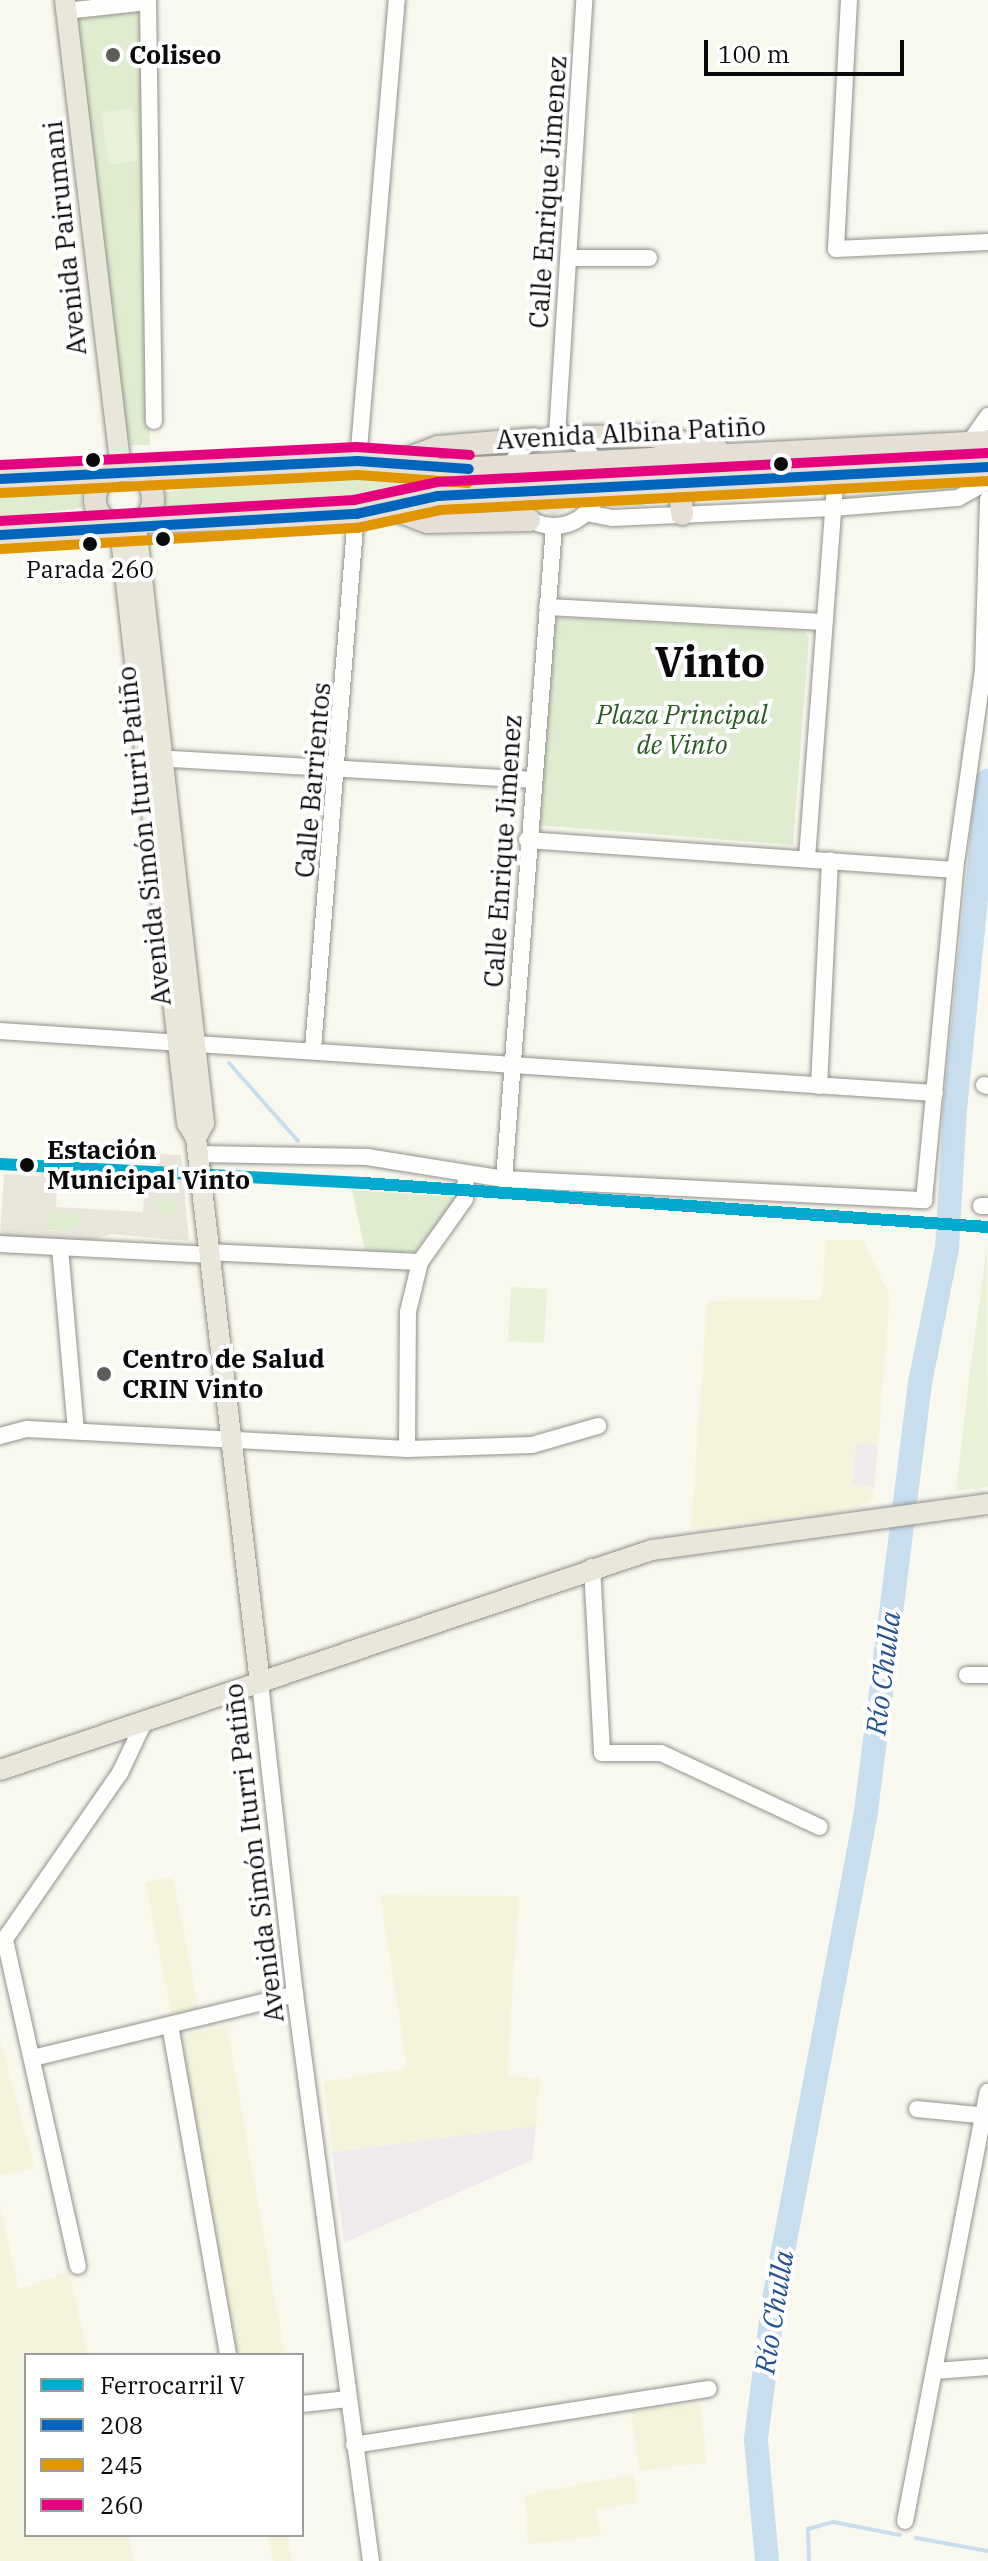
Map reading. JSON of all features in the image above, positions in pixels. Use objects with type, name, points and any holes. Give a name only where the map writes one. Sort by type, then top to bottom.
[{"type":"highway","points":[[391,465],[438,447],[554,437],[652,436],[750,456]]},
{"type":"highway","name":"Avenida Albina Patiño","points":[[0,479],[358,461],[437,470],[978,443]]},
{"type":"highway","points":[[121,472],[146,480],[153,494],[152,510],[128,526],[95,504],[99,483],[121,472]]},
{"type":"highway","name":"Avenida Albina Patiño","points":[[0,535],[356,514],[438,496],[836,475],[984,481]]},
{"type":"highway","points":[[680,485],[682,514]]},
{"type":"highway","points":[[388,507],[427,522],[529,520]]},
{"type":"main road","name":"Avenida Pairumani","points":[[66,6],[121,472]]},
{"type":"main road","name":"Avenida Simón Iturri Patiño","points":[[128,526],[186,1042],[187,1123],[197,1146],[207,1253],[260,1683]]},
{"type":"main road","points":[[0,1770],[592,1567],[652,1550],[988,1504]]},
{"type":"street","points":[[358,461],[397,0]]},
{"type":"street","name":"Calle Enrique Jimenez","points":[[554,437],[569,258],[584,0]]},
{"type":"street","points":[[849,0],[836,249],[988,242]]},
{"type":"street","points":[[66,6],[148,1],[154,421]]},
{"type":"street","points":[[569,258],[649,258]]},
{"type":"street","points":[[197,1146],[367,1157],[504,1179],[924,1200],[955,870],[983,671],[984,481],[978,443],[988,416]]},
{"type":"street","points":[[586,513],[598,489],[589,451],[554,437],[512,467],[511,493],[529,520],[554,526],[586,513],[612,518],[833,508],[958,498],[984,481]]},
{"type":"street","points":[[807,858],[836,475]]},
{"type":"street","name":"Calle Barrientos","points":[[313,1049],[339,769],[356,514]]},
{"type":"street","name":"Calle Enrique Jimenez","points":[[504,1179],[531,780],[554,526]]},
{"type":"street","points":[[547,607],[825,622]]},
{"type":"street","points":[[155,758],[531,780]]},
{"type":"street","points":[[527,840],[955,870]]},
{"type":"street","points":[[819,1086],[830,860]]},
{"type":"street","points":[[0,1031],[313,1049],[935,1093]]},
{"type":"street","points":[[407,1449],[408,1312],[420,1262],[465,1199],[466,1175]]},
{"type":"street","points":[[0,1244],[420,1262]]},
{"type":"street","points":[[60,1248],[76,1431]]},
{"type":"street","points":[[0,1436],[27,1429],[407,1449],[532,1445],[598,1426]]},
{"type":"street","points":[[592,1567],[602,1753],[661,1753],[820,1827]]},
{"type":"street","points":[[967,1675],[988,1675]]},
{"type":"street","name":"Avenida Simón Iturri Patiño","points":[[260,1683],[295,1994],[371,2561]]},
{"type":"street","points":[[78,2266],[33,2058],[2,1943],[120,1773],[145,1720]]},
{"type":"street","points":[[33,2058],[295,1994]]},
{"type":"street","points":[[170,2025],[228,2353]]},
{"type":"street","points":[[905,2521],[986,2116],[988,2092]]},
{"type":"street","points":[[917,2109],[986,2116]]},
{"type":"street","points":[[935,2371],[988,2367]]},
{"type":"street","points":[[354,2445],[709,2389]]},
{"type":"street","points":[[304,2404],[348,2399]]},
{"type":"shaded area","points":[[581,503],[554,515],[530,506]]},
{"type":"shaded area","points":[[158,1154],[181,1155],[189,1241],[110,1234],[95,1240],[0,1237],[4,1174],[40,1176],[41,1170],[58,1170],[56,1207],[143,1212],[145,1184],[156,1185]],"holes":[[[157,1198],[175,1198],[175,1214],[157,1214]],[[50,1211],[80,1213],[80,1222],[71,1231],[49,1231]]]},
{"type":"shaded area","points":[[856,1443],[878,1445],[874,1487],[852,1485]]},
{"type":"shaded area","points":[[536,2126],[532,2160],[344,2243],[332,2152]]},
{"type":"green space","points":[[139,12],[150,445],[131,445],[120,407],[78,18]]},
{"type":"green space","points":[[132,108],[139,160],[109,165],[101,112]]},
{"type":"green space","points":[[344,476],[442,482],[344,501],[165,510],[165,492],[261,479]]},
{"type":"green space","points":[[934,483],[961,483],[962,490],[847,501],[843,496]]},
{"type":"green space","points":[[82,491],[82,508],[0,518],[0,494]]},
{"type":"green space","points":[[643,500],[645,506],[604,507],[612,501]]},
{"type":"green space","name":"Plaza Principal de Vinto","points":[[559,617],[804,631],[809,638],[793,845],[535,825],[552,624]]},
{"type":"green space","points":[[352,1190],[459,1197],[415,1252],[365,1251]]},
{"type":"green space","points":[[156,1198],[175,1198],[175,1214],[156,1214]]},
{"type":"green space","points":[[50,1211],[80,1213],[80,1222],[71,1232],[49,1230]]},
{"type":"green space","points":[[826,1240],[863,1240],[890,1296],[878,1445],[856,1444],[852,1485],[875,1487],[873,1499],[853,1509],[691,1528],[707,1301],[821,1300]]},
{"type":"green space","points":[[987,1246],[988,1487],[956,1491],[970,1372]]},
{"type":"green space","points":[[511,1287],[547,1289],[544,1343],[508,1341]]},
{"type":"green space","points":[[173,1877],[200,2014],[172,2020],[146,1882]]},
{"type":"green space","points":[[380,1895],[519,1896],[507,2076],[540,2078],[536,2126],[332,2152],[324,2082],[407,2068]]},
{"type":"green space","points":[[227,2027],[284,2353],[235,2353],[179,2036]]},
{"type":"green space","points":[[0,2038],[35,2168],[0,2175]]},
{"type":"green space","points":[[0,2205],[19,2290],[69,2271],[88,2353],[24,2353],[24,2537],[128,2537],[134,2561],[0,2561]]},
{"type":"green space","points":[[700,2403],[707,2463],[639,2471],[632,2411]]},
{"type":"green space","points":[[634,2474],[637,2503],[596,2510],[601,2536],[528,2544],[525,2495]]},
{"type":"green space","points":[[267,2537],[288,2537],[292,2561],[273,2561]]},
{"type":"waterway","name":"Río Chulla","points":[[767,2561],[756,2439],[774,2299],[866,1811],[920,1383],[947,1248],[955,1109],[988,781]]},
{"type":"waterway","points":[[229,1063],[298,1141]]},
{"type":"waterway","points":[[809,2561],[808,2529],[833,2522],[900,2535]]},
{"type":"waterway","points":[[916,2538],[988,2551]]},
{"type":"rail line","name":"V","points":[[0,1164],[363,1183],[988,1227]]},
{"type":"transit line","name":"260","points":[[0,465],[357,447],[470,455]]},
{"type":"transit line","name":"260","points":[[0,521],[354,500],[437,482],[987,453]]},
{"type":"transit line","name":"208","points":[[0,479],[358,461],[469,469]]},
{"type":"transit line","name":"208","points":[[0,535],[356,514],[438,496],[988,467]]},
{"type":"transit line","name":"245","points":[[1,493],[358,475],[468,483]]},
{"type":"transit line","name":"245","points":[[1,549],[357,528],[440,510],[988,481]]},
{"type":"place","name":"Coliseo","points":[[113,55]]},
{"type":"place","name":"Parada 260","points":[[90,544]]},
{"type":"place","name":"Estación Municipal Vinto","points":[[27,1165]]},
{"type":"place","name":"Centro de Salud CRIN Vinto","points":[[104,1374]]},
{"type":"district","name":"Vinto","points":[[710,662]]}]
